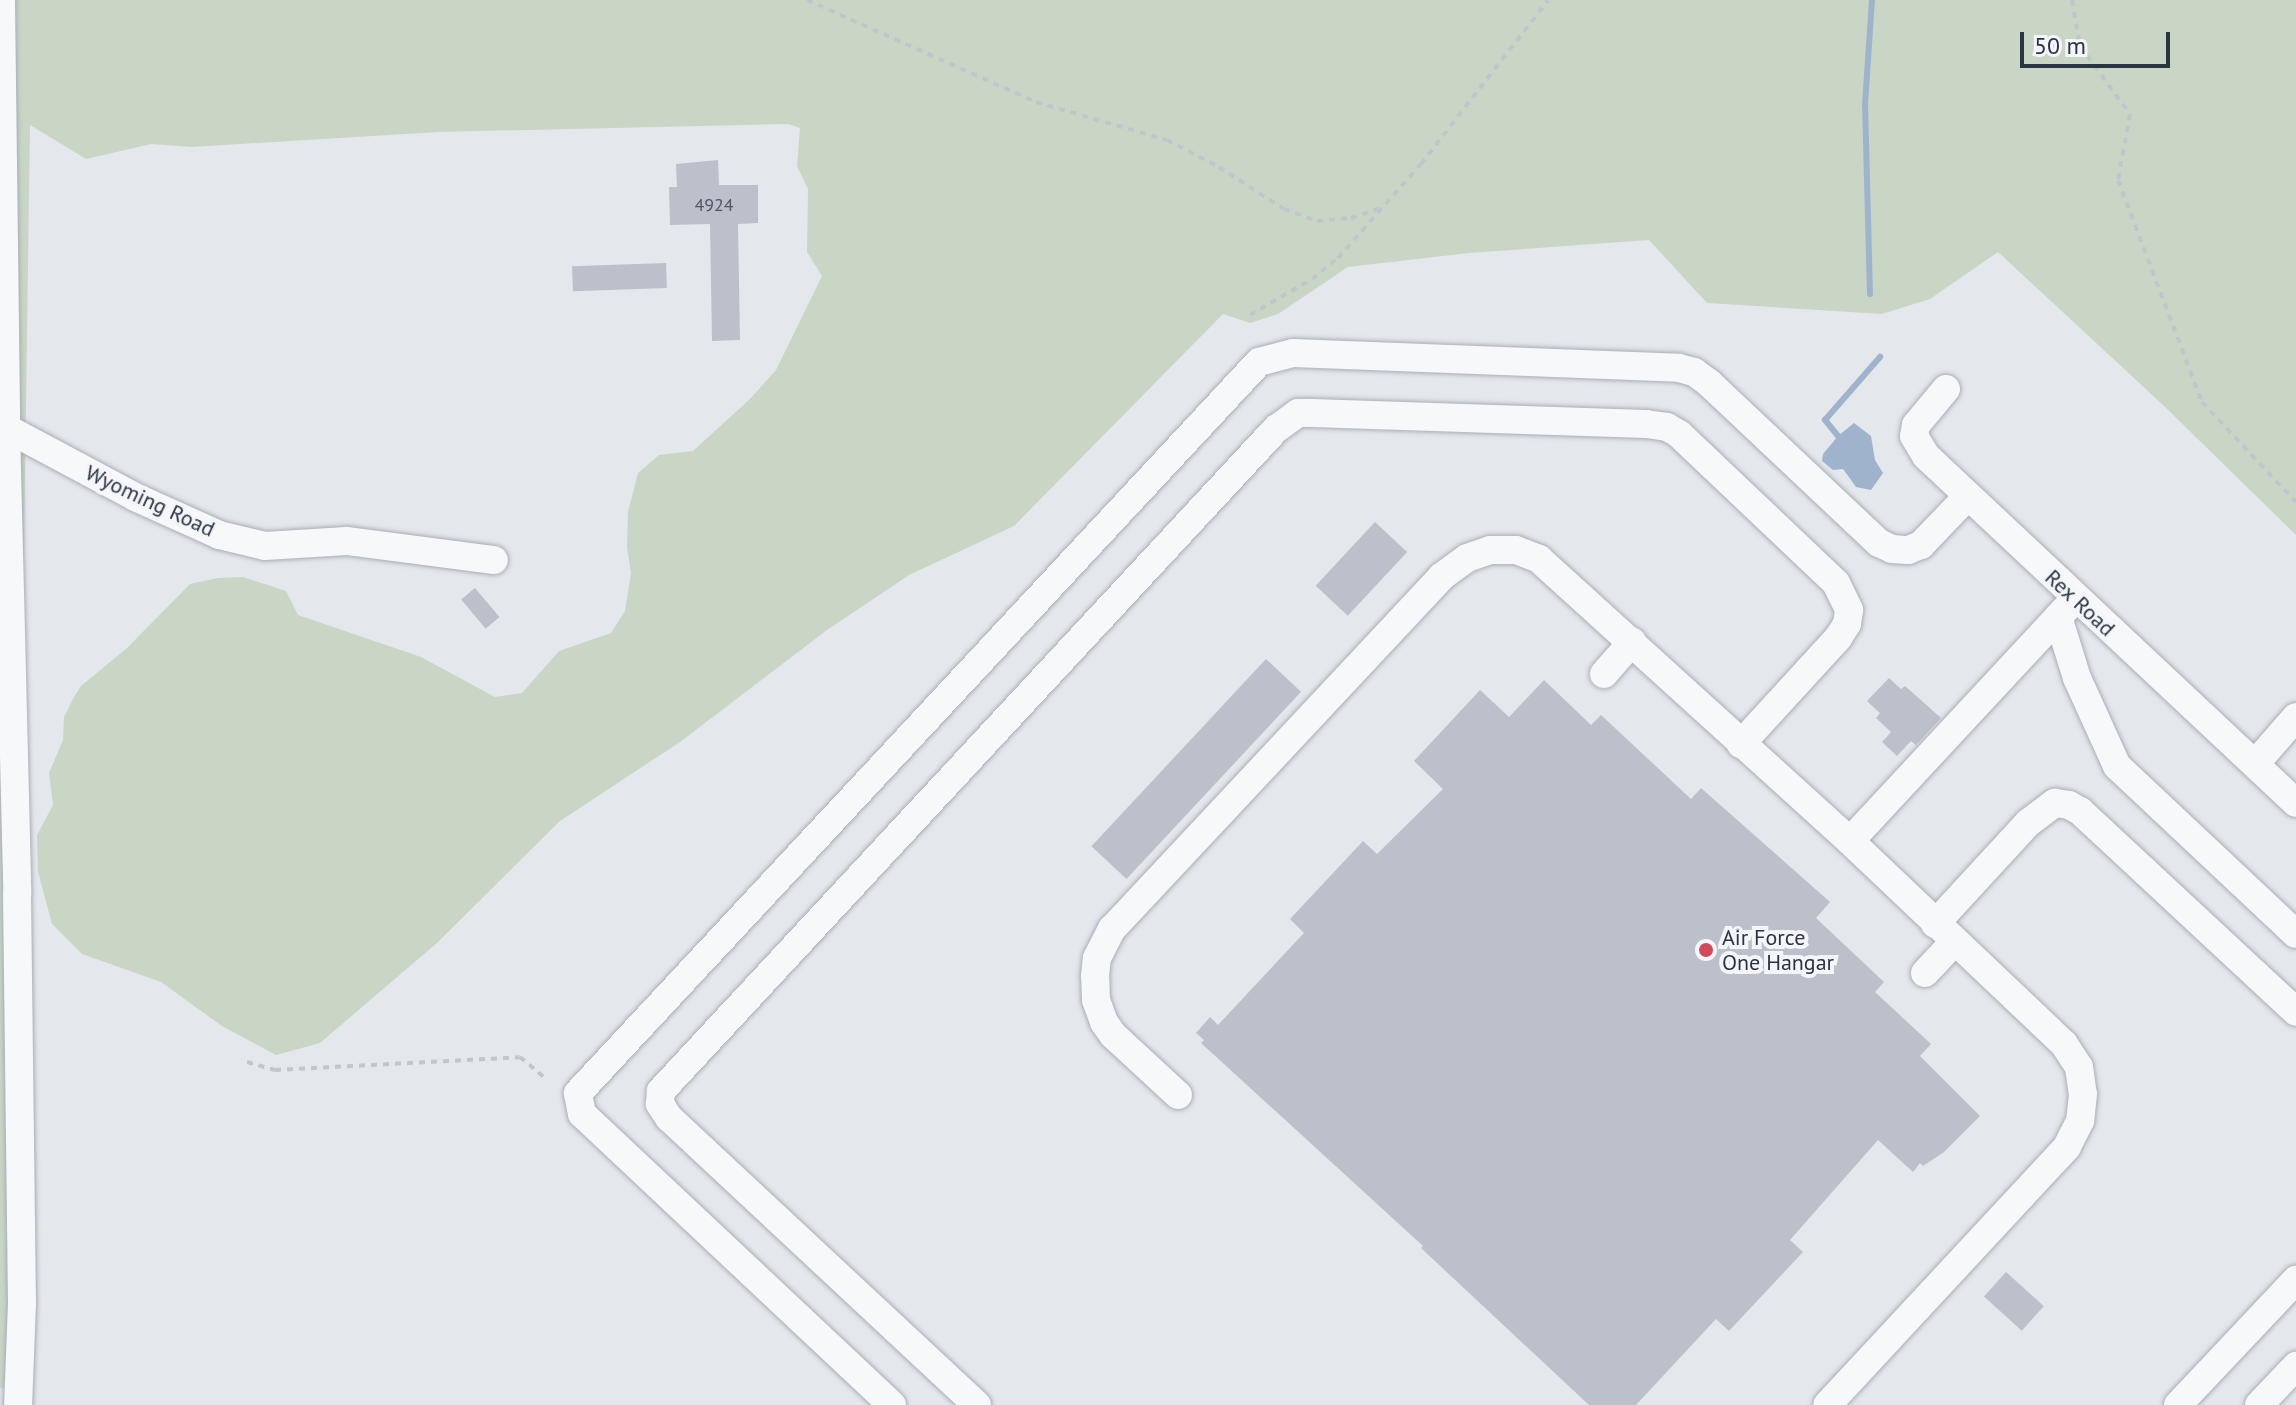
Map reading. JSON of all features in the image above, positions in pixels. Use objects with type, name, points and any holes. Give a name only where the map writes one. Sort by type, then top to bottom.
[{"type":"street","points":[[1,0],[22,1303],[18,1405]]},
{"type":"street","points":[[892,1405],[582,1114],[578,1093],[1259,362],[1293,353],[1679,368],[1694,372],[1709,383],[1879,543],[1892,549],[1908,550],[1921,545],[1968,496]]},
{"type":"street","name":"Rex Road","points":[[1946,389],[1922,414],[1914,436],[1926,456],[1968,496],[2067,608],[2255,764],[2296,803]]},
{"type":"street","points":[[977,1405],[669,1118],[660,1104],[661,1091],[664,1083],[1285,421],[1298,413],[1312,413],[1630,423],[1667,427],[1679,434],[1836,583],[1845,596],[1849,610],[1847,624],[1838,638],[1741,744]]},
{"type":"street","name":"Wyoming Road","points":[[6,428],[108,483],[219,535],[265,546],[347,541],[494,560]]},
{"type":"street","points":[[1178,1095],[1104,1022],[1096,1000],[1097,958],[1112,929],[1441,577],[1478,554],[1516,550],[1539,559],[1559,573],[1741,744],[1850,841],[2064,1044],[2079,1067],[2083,1094],[2080,1121],[2057,1159],[1827,1405]]},
{"type":"street","points":[[1850,841],[2067,608]]},
{"type":"street","points":[[2067,608],[2077,678],[2117,766],[2296,934]]},
{"type":"street","points":[[1604,674],[1632,642]]},
{"type":"street","points":[[2255,764],[2296,717]]},
{"type":"street","points":[[1925,973],[1945,933],[2028,823],[2055,803],[2080,811],[2296,1012]]},
{"type":"street","points":[[2178,1405],[2296,1280]]},
{"type":"street","points":[[2259,1405],[2296,1366]]},
{"type":"path","points":[[807,0],[1036,102],[1167,140],[1219,167],[1284,209],[1317,221],[1351,218],[1385,207]]},
{"type":"path","points":[[1250,315],[1312,279],[1338,258],[1385,207],[1548,0]]},
{"type":"path","points":[[2072,0],[2080,46],[2130,114],[2118,180],[2202,402],[2296,502]]},
{"type":"path","points":[[247,1062],[275,1070],[520,1057],[547,1080]]},
{"type":"green space","points":[[0,0],[2296,0],[2296,535],[2163,405],[1998,252],[1930,299],[1882,314],[1707,303],[1649,240],[1469,253],[1348,267],[1278,314],[1250,323],[1223,314],[1014,526],[909,575],[827,630],[680,742],[560,821],[437,943],[320,1043],[276,1055],[222,1026],[161,982],[82,954],[52,924],[38,872],[37,835],[53,805],[49,773],[63,740],[64,717],[74,697],[81,686],[127,648],[190,584],[218,578],[243,577],[286,591],[298,615],[421,657],[495,697],[522,693],[559,651],[611,633],[625,611],[631,573],[627,548],[628,512],[638,473],[659,455],[693,451],[750,399],[776,370],[822,276],[807,252],[808,189],[797,166],[800,128],[788,124],[438,132],[192,147],[151,144],[86,159],[30,125],[12,1389],[0,1388]]},
{"type":"water","points":[[1854,423],[1871,436],[1875,460],[1883,473],[1871,490],[1856,487],[1843,469],[1833,470],[1822,461],[1823,454],[1838,436]]},
{"type":"building","points":[[718,160],[719,185],[758,185],[758,223],[738,224],[740,340],[712,341],[710,224],[670,225],[669,187],[677,187],[676,164]]},
{"type":"building","points":[[666,263],[667,288],[573,291],[572,266]]},
{"type":"building","points":[[1375,522],[1407,552],[1348,616],[1316,586]]},
{"type":"building","points":[[475,588],[499,617],[486,629],[461,600]]},
{"type":"building","points":[[1266,659],[1301,692],[1127,879],[1091,846]]},
{"type":"building","points":[[1889,678],[1901,689],[1905,686],[1941,718],[1916,745],[1911,741],[1897,756],[1882,742],[1891,732],[1876,718],[1880,713],[1867,701]]},
{"type":"building","points":[[1544,680],[1591,725],[1601,715],[1691,799],[1701,788],[1830,902],[1816,918],[1884,982],[1875,992],[1931,1044],[1920,1056],[1980,1116],[1944,1152],[1923,1166],[1920,1163],[1913,1172],[1878,1140],[1790,1240],[1803,1252],[1729,1331],[1716,1319],[1636,1405],[1589,1405],[1421,1248],[1423,1246],[1201,1043],[1204,1040],[1196,1033],[1210,1017],[1218,1025],[1304,933],[1290,919],[1363,841],[1377,854],[1443,789],[1414,761],[1480,690],[1509,717]]},
{"type":"building","points":[[2006,1272],[2044,1306],[2022,1331],[1984,1297]]},
{"type":"waterway","points":[[1870,294],[1865,105],[1872,0]]},
{"type":"waterway","points":[[1838,436],[1825,420],[1880,357]]},
{"type":"place","name":"Air Force One Hangar","points":[[1706,950]]}]
